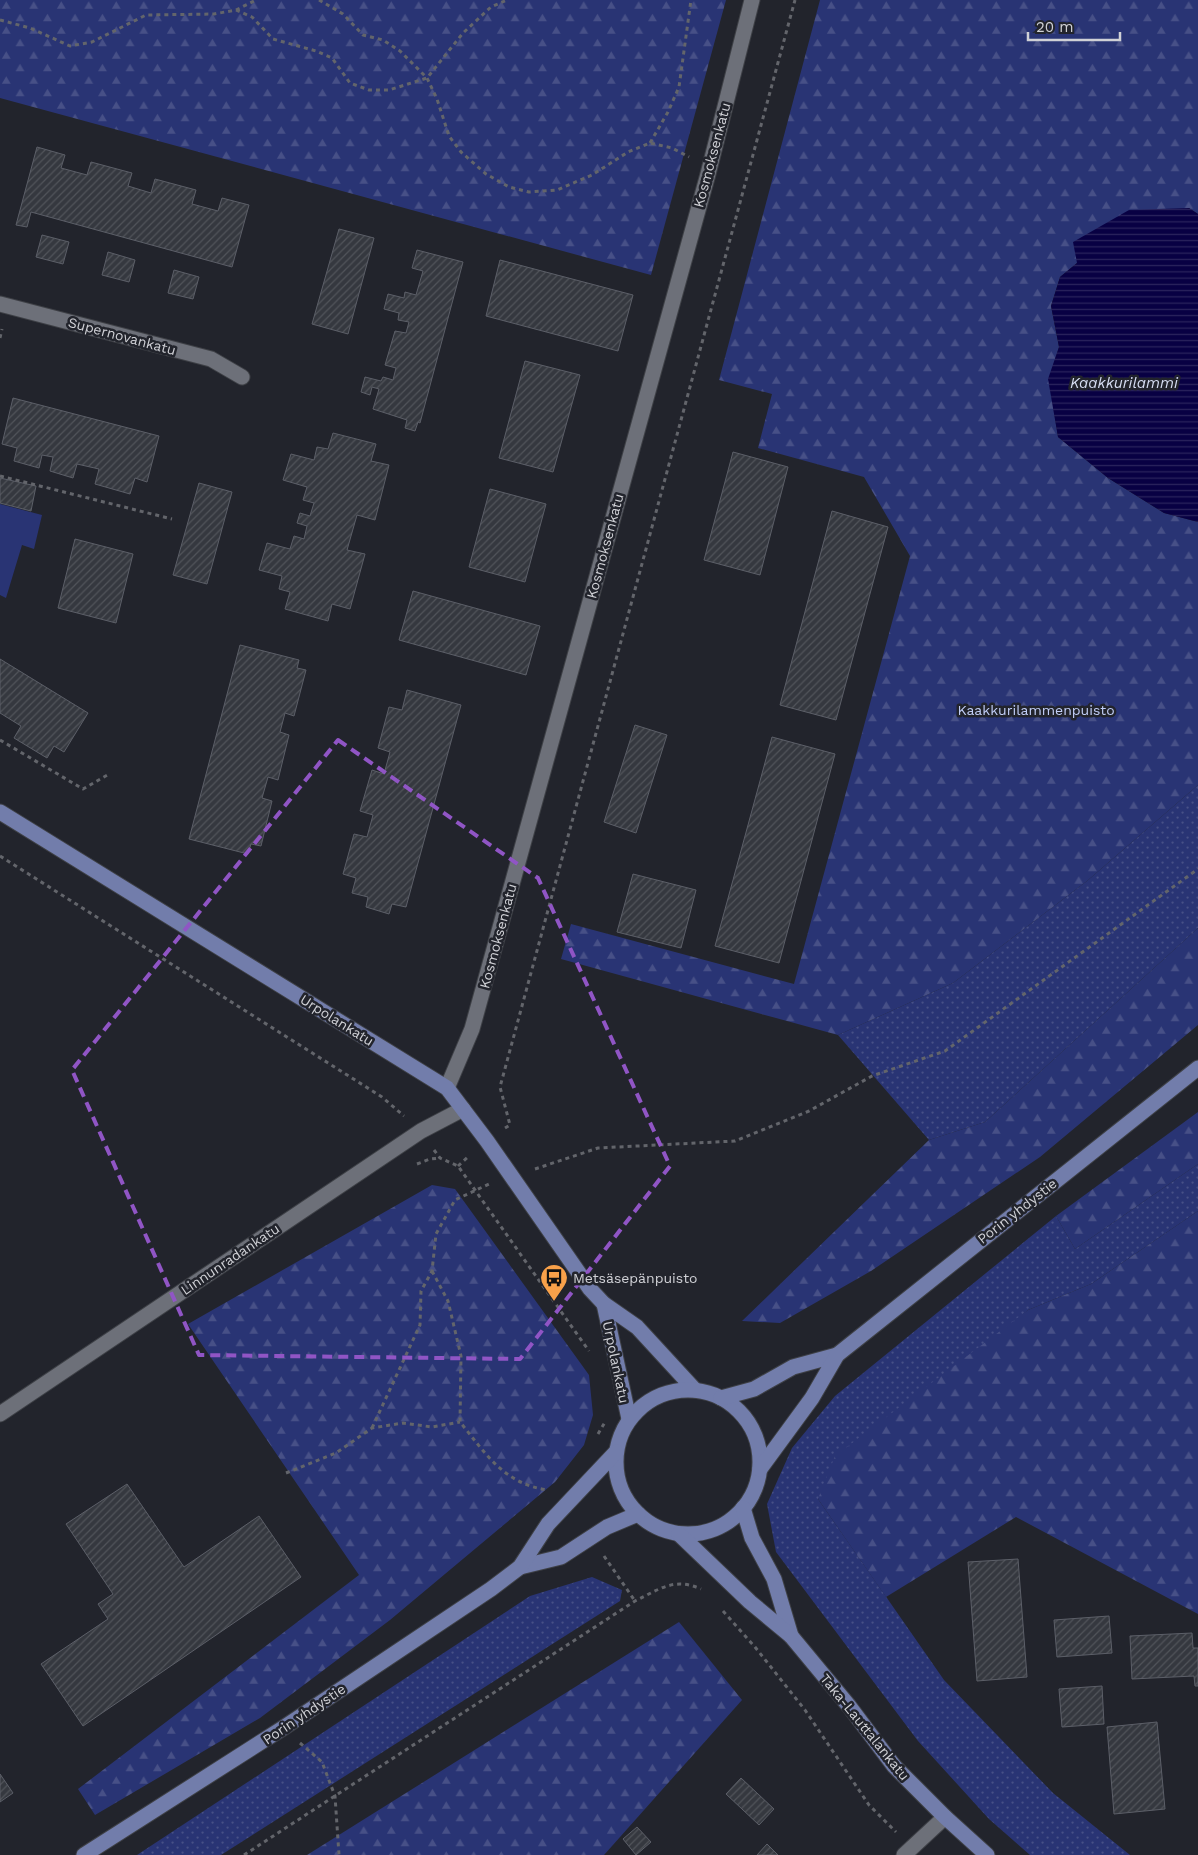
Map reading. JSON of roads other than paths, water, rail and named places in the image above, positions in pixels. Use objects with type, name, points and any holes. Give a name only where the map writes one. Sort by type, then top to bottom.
[{"type":"main road","name":"Urpolankatu","points":[[0,812],[447,1088],[590,1289],[604,1304],[637,1327],[696,1390]]},
{"type":"main road","name":"Porin yhdystie","points":[[760,1469],[812,1398],[837,1355],[1198,1068]]},
{"type":"main road","name":"Urpolankatu","points":[[604,1304],[629,1419]]},
{"type":"main road","name":"Porin yhdystie","points":[[721,1398],[754,1389],[793,1367],[837,1355]]},
{"type":"main road","points":[[682,1390],[696,1390],[721,1398],[743,1415],[753,1431],[760,1450],[760,1469],[755,1490],[744,1508],[728,1523],[712,1530],[696,1534],[679,1534],[657,1528],[638,1514],[624,1496],[618,1478],[616,1452],[629,1419],[642,1406],[659,1396],[682,1390]]},
{"type":"main road","name":"Porin yhdystie","points":[[84,1855],[283,1728],[491,1588],[520,1566],[548,1524],[616,1452]]},
{"type":"main road","name":"Taka-Lauttalankatu","points":[[744,1508],[752,1538],[774,1579],[791,1636]]},
{"type":"main road","name":"Porin yhdystie","points":[[520,1566],[561,1557],[608,1527],[638,1514]]},
{"type":"main road","name":"Taka-Lauttalankatu","points":[[679,1534],[750,1602],[791,1636],[849,1706],[894,1766],[945,1817],[988,1855]]},
{"type":"street","name":"Kosmoksenkatu","points":[[447,1088],[472,1029],[708,174],[752,0]]},
{"type":"street","name":"Supernovankatu","points":[[0,304],[210,359],[242,376]]},
{"type":"street","name":"Linnunradankatu","points":[[0,1414],[421,1131],[463,1109]]},
{"type":"street","points":[[908,1851],[945,1817]]},
{"type":"water","name":"Kaakkurilammi","points":[[1189,208],[1198,214],[1198,522],[1164,513],[1108,478],[1058,437],[1048,379],[1059,347],[1051,306],[1060,277],[1077,263],[1073,242],[1129,210]]},
{"type":"place","name":"Metsäsepänpuisto","points":[[554,1302]]},
{"type":"park label","name":"Kaakkurilammenpuisto","points":[[1036,710]]}]
